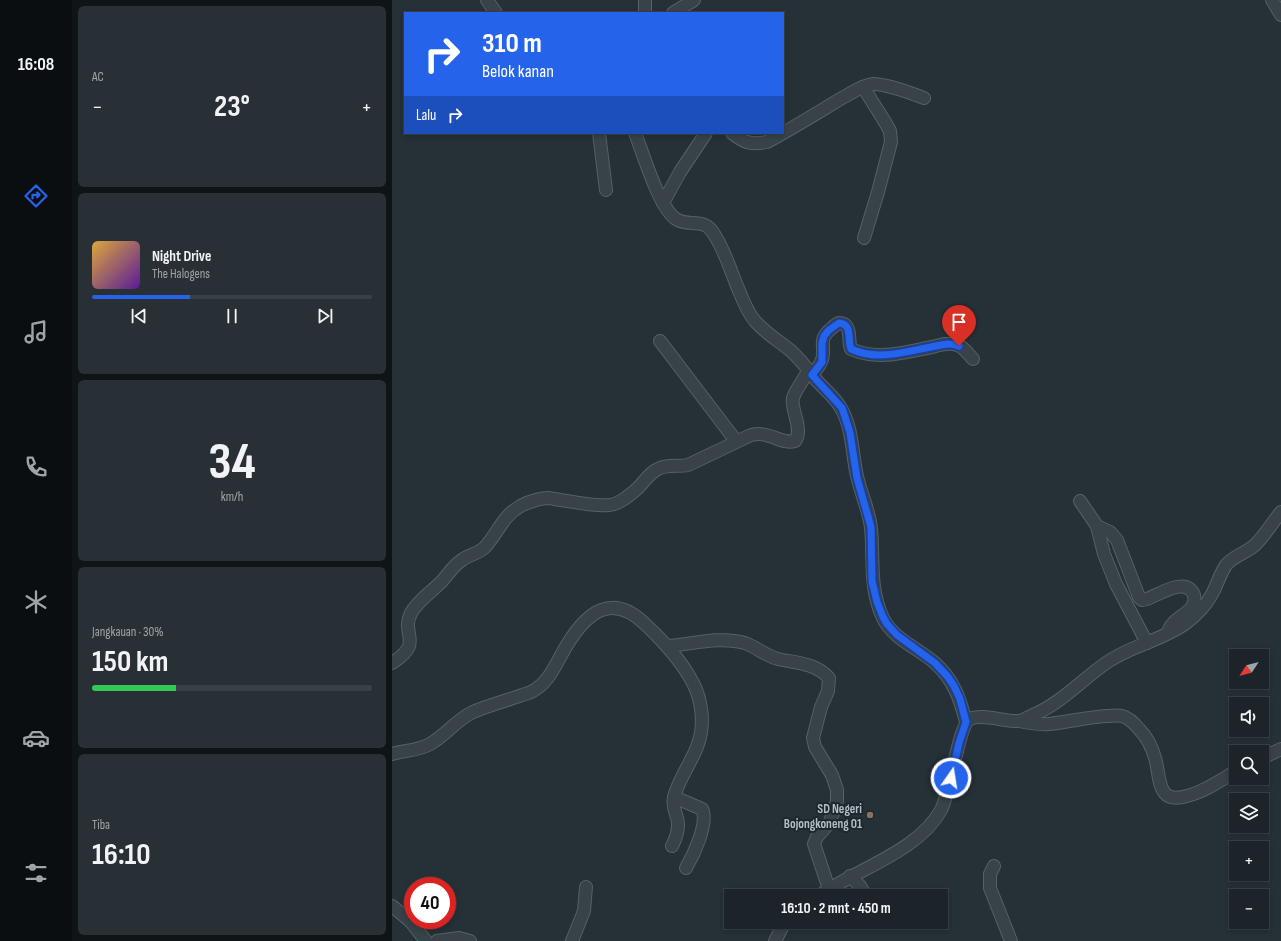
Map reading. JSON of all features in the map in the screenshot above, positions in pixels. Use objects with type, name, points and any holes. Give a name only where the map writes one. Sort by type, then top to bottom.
[{"type":"street","points":[[486,0],[495,12]]},
{"type":"street","points":[[644,12],[645,0]]},
{"type":"street","points":[[675,12],[694,0]]},
{"type":"street","points":[[1272,0],[1281,14]]},
{"type":"street","points":[[784,132],[863,87],[875,84],[924,98]]},
{"type":"street","points":[[863,87],[885,122],[890,132],[891,142],[864,238]]},
{"type":"street","points":[[599,134],[606,190]]},
{"type":"street","points":[[635,134],[663,203],[670,214],[679,221],[704,225],[710,228],[717,238],[751,317],[760,327],[793,352],[842,408],[850,433],[857,478],[871,527],[872,581],[877,602],[887,624],[897,635],[935,663],[948,677],[960,699],[966,722],[959,743],[949,789],[942,807],[932,824],[902,848],[883,860],[850,876],[829,889]]},
{"type":"street","points":[[663,203],[680,172],[705,134]]},
{"type":"street","points":[[733,134],[740,139],[755,144],[767,142],[781,134]]},
{"type":"street","points":[[392,663],[409,647],[411,642],[409,618],[414,609],[460,561],[481,551],[511,513],[520,506],[543,498],[600,505],[614,504],[638,488],[656,469],[665,466],[688,465],[758,433],[789,442],[796,440],[797,422],[793,399],[811,373],[822,362],[822,343],[824,336],[829,330],[839,323],[844,324],[848,328],[849,345],[851,349],[861,353],[874,356],[887,355],[955,344],[973,359]]},
{"type":"street","points":[[660,341],[736,442]]},
{"type":"street","points":[[1080,500],[1096,526],[1104,554],[1116,584],[1147,643]]},
{"type":"street","points":[[1018,721],[1034,715],[1052,705],[1110,660],[1166,635],[1187,623],[1205,606],[1228,563],[1254,546],[1281,512]]},
{"type":"street","points":[[1096,526],[1110,532],[1117,540],[1139,597],[1142,600],[1177,586],[1186,586],[1191,590],[1195,597],[1194,603],[1191,608],[1171,624],[1166,635]]},
{"type":"street","points":[[392,754],[421,748],[438,738],[452,725],[473,712],[537,689],[550,675],[575,634],[591,616],[600,610],[609,608],[625,610],[639,618],[668,646],[686,670],[700,701],[702,727],[698,744],[674,797],[674,811],[678,827],[672,846]]},
{"type":"street","points":[[668,646],[697,642],[736,641],[747,644],[770,656],[795,661],[810,666],[824,672],[829,678],[828,691],[821,707],[813,738],[815,747],[832,775],[837,790],[837,801],[830,822],[817,837],[814,844],[823,889]]},
{"type":"street","points":[[966,722],[970,719],[977,718],[999,718],[1036,724],[1050,724],[1073,720],[1122,716],[1130,720],[1148,739],[1155,758],[1162,789],[1170,797],[1186,797],[1229,775]]},
{"type":"street","points":[[1269,755],[1281,749]]},
{"type":"street","points":[[674,797],[702,809],[704,813],[700,835],[686,868]]},
{"type":"street","points":[[994,866],[990,874],[990,888],[1011,941]]},
{"type":"street","points":[[850,876],[862,889]]},
{"type":"street","points":[[572,941],[584,911],[586,887]]},
{"type":"street","points":[[392,906],[410,921],[426,941]]},
{"type":"street","points":[[775,941],[782,929]]},
{"type":"street","points":[[437,941],[460,938],[470,941]]},
{"type":"place","name":"SD Negeri Bojongkoneng 01","points":[[870,815]]},
{"type":"route","points":[[951,778],[959,743],[966,722],[960,699],[948,677],[935,663],[897,635],[883,617],[877,602],[872,581],[871,527],[857,478],[850,433],[842,408],[812,375],[822,362],[822,343],[824,336],[829,330],[839,323],[844,324],[848,328],[849,345],[851,349],[868,355],[887,355],[943,345],[955,344],[959,346]]}]
